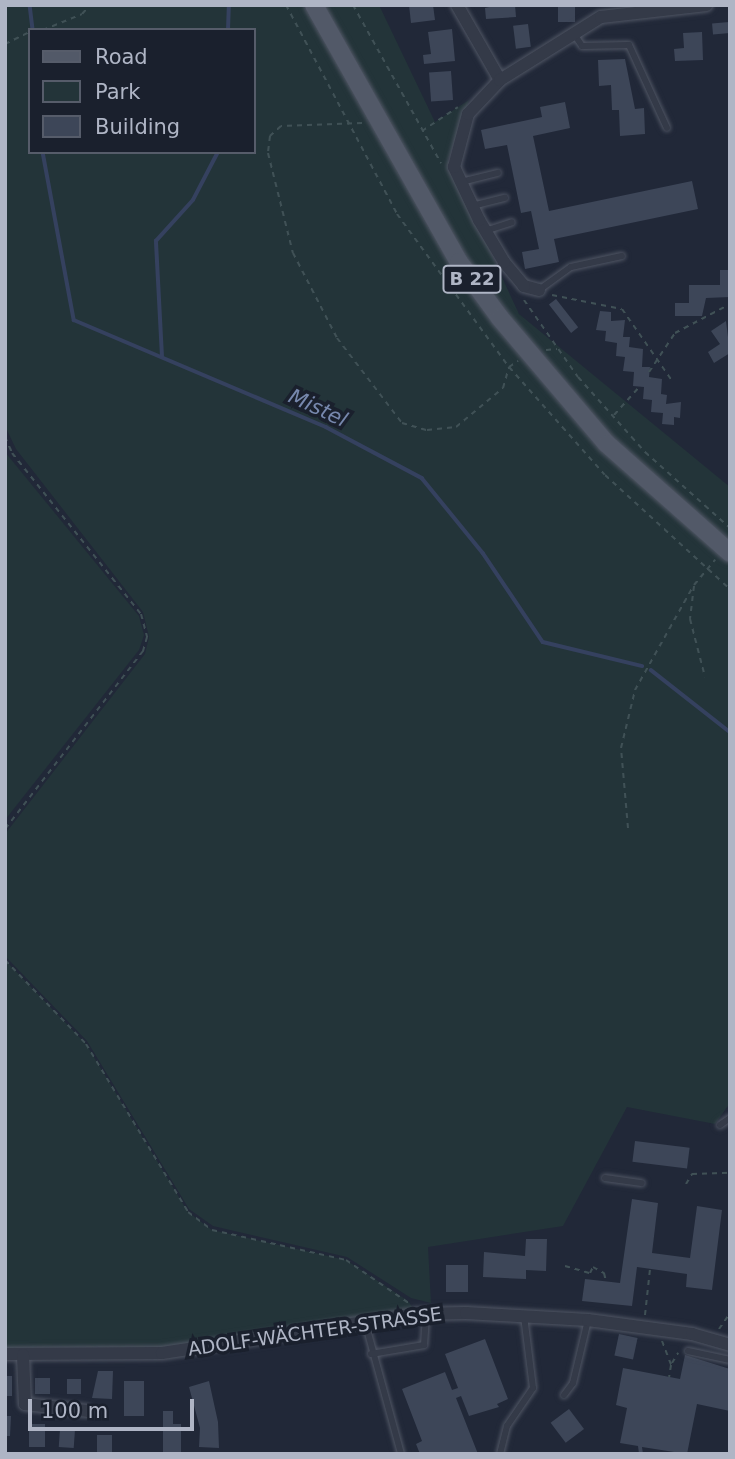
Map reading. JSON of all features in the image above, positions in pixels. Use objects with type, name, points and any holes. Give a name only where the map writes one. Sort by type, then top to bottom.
[{"type":"main road","name":"B 22","points":[[314,5],[376,119],[460,262],[556,388],[607,444],[727,551]]},
{"type":"street","points":[[457,5],[500,80]]},
{"type":"street","points":[[539,290],[524,286],[485,231],[454,167],[468,114],[500,80],[574,34],[597,11],[706,5]]},
{"type":"street","name":"ADOLF-WÄCHTER-STRASSE","points":[[5,1354],[162,1353],[422,1314],[524,1314],[588,1320],[661,1329],[730,1345]]},
{"type":"street","points":[[23,1354],[25,1404],[87,1411]]},
{"type":"lane","points":[[574,34],[582,46],[629,45],[667,128]]},
{"type":"lane","points":[[461,181],[498,173]]},
{"type":"lane","points":[[472,206],[505,198]]},
{"type":"lane","points":[[485,231],[512,222]]},
{"type":"lane","points":[[539,290],[571,267],[622,256]]},
{"type":"lane","points":[[720,1125],[730,1118]]},
{"type":"lane","points":[[605,1178],[642,1183]]},
{"type":"lane","points":[[371,1354],[424,1345],[422,1314]]},
{"type":"lane","points":[[499,1454],[508,1426],[533,1388],[524,1314]]},
{"type":"lane","points":[[564,1395],[573,1384],[588,1320]]},
{"type":"lane","points":[[365,1322],[371,1354],[401,1454]]},
{"type":"lane","points":[[688,1351],[730,1360]]},
{"type":"path","points":[[51,28],[82,14],[90,5]]},
{"type":"path","points":[[5,44],[11,38],[28,32]]},
{"type":"path","points":[[5,35],[11,38]]},
{"type":"path","points":[[376,119],[349,127],[281,127],[270,136],[268,153],[293,253],[337,338],[402,423],[427,430],[456,427],[503,388],[509,367]]},
{"type":"path","points":[[539,290],[622,309],[673,382]]},
{"type":"path","points":[[649,372],[675,333],[730,304]]},
{"type":"path","points":[[613,415],[639,387]]},
{"type":"path","points":[[5,437],[12,453],[141,614],[147,636],[143,651],[5,829]]},
{"type":"path","points":[[628,828],[621,748],[635,690],[694,585],[727,551]]},
{"type":"path","points":[[694,585],[690,619],[705,677]]},
{"type":"path","points":[[5,960],[86,1044],[188,1212],[212,1230],[346,1260],[408,1301],[422,1314]]},
{"type":"path","points":[[686,1184],[692,1174],[730,1174]]},
{"type":"path","points":[[565,1266],[590,1273],[593,1267],[604,1273],[606,1282]]},
{"type":"path","points":[[644,1327],[650,1269]]},
{"type":"path","points":[[713,1340],[730,1313]]},
{"type":"path","points":[[661,1329],[671,1365],[669,1377]]},
{"type":"green space","points":[[5,5],[303,5],[306,10],[316,5],[379,5],[435,122],[469,100],[448,160],[519,314],[730,487],[730,1103],[715,1124],[627,1107],[563,1226],[428,1247],[431,1303],[411,1298],[347,1257],[213,1226],[189,1209],[87,1041],[5,956],[5,834],[145,654],[149,637],[143,612],[16,449],[5,426]]},
{"type":"green space","points":[[5,452],[139,616],[144,635],[139,650],[5,820]]},
{"type":"green space","points":[[5,960],[86,1044],[188,1212],[212,1230],[346,1260],[408,1301],[417,1314],[162,1353],[5,1354]]},
{"type":"building","points":[[409,5],[433,5],[435,20],[411,23]]},
{"type":"building","points":[[515,5],[516,17],[486,19],[485,8]]},
{"type":"building","points":[[558,5],[575,5],[575,22],[558,22]]},
{"type":"building","points":[[729,22],[730,33],[713,34],[712,23]]},
{"type":"building","points":[[528,24],[531,47],[516,49],[513,26]]},
{"type":"building","points":[[452,29],[455,61],[424,64],[423,55],[431,54],[428,32]]},
{"type":"building","points":[[702,32],[703,60],[675,61],[674,49],[684,48],[683,33]]},
{"type":"building","points":[[625,59],[635,109],[644,108],[645,134],[620,136],[619,110],[612,110],[611,85],[599,86],[598,60]]},
{"type":"building","points":[[451,71],[453,100],[431,101],[429,73]]},
{"type":"building","points":[[565,102],[570,128],[533,136],[549,211],[692,181],[698,209],[554,239],[559,262],[525,269],[522,252],[539,249],[531,211],[521,213],[507,145],[485,149],[481,130],[542,117],[540,107]]},
{"type":"building","points":[[720,270],[730,270],[730,297],[706,298],[702,316],[675,316],[675,303],[689,303],[689,285],[720,285]]},
{"type":"building","points":[[556,299],[578,327],[571,333],[549,305]]},
{"type":"building","points":[[600,311],[611,312],[611,321],[625,320],[623,337],[630,337],[629,347],[643,349],[642,367],[650,367],[649,377],[662,379],[661,394],[667,395],[666,404],[681,402],[680,418],[674,417],[674,425],[662,424],[663,413],[651,412],[652,400],[643,399],[644,387],[633,386],[634,372],[623,371],[625,357],[616,356],[617,343],[605,341],[606,331],[596,330]]},
{"type":"building","points":[[726,321],[730,353],[714,363],[708,352],[720,344],[711,331]]},
{"type":"building","points":[[635,1141],[690,1148],[687,1169],[632,1162]]},
{"type":"building","points":[[632,1199],[658,1203],[652,1253],[690,1258],[697,1206],[722,1210],[712,1290],[686,1287],[687,1274],[637,1267],[632,1306],[582,1301],[585,1279],[620,1283]]},
{"type":"building","points":[[526,1239],[547,1239],[546,1271],[526,1270],[526,1279],[483,1277],[484,1252],[525,1256]]},
{"type":"building","points":[[446,1265],[468,1265],[468,1292],[446,1292]]},
{"type":"building","points":[[619,1334],[638,1338],[633,1359],[614,1356]]},
{"type":"building","points":[[485,1339],[508,1399],[497,1404],[499,1407],[469,1416],[461,1396],[456,1398],[478,1454],[420,1454],[416,1444],[422,1441],[402,1389],[445,1372],[452,1390],[458,1388],[445,1354]]},
{"type":"building","points":[[685,1355],[730,1369],[730,1411],[697,1404],[687,1454],[642,1447],[643,1454],[639,1454],[638,1446],[620,1443],[627,1408],[616,1405],[623,1368],[680,1379]]},
{"type":"building","points":[[98,1371],[113,1371],[112,1399],[92,1398]]},
{"type":"building","points":[[5,1376],[12,1376],[12,1396],[5,1396]]},
{"type":"building","points":[[35,1378],[50,1378],[50,1394],[35,1394]]},
{"type":"building","points":[[67,1379],[81,1379],[81,1394],[67,1394]]},
{"type":"building","points":[[124,1381],[144,1381],[144,1416],[124,1416]]},
{"type":"building","points":[[209,1381],[218,1422],[219,1448],[199,1447],[200,1428],[189,1387]]},
{"type":"building","points":[[569,1409],[584,1429],[566,1443],[551,1423]]},
{"type":"building","points":[[163,1411],[173,1411],[173,1424],[181,1424],[181,1454],[163,1454]]},
{"type":"building","points":[[5,1416],[11,1416],[10,1436],[5,1436]]},
{"type":"building","points":[[29,1424],[45,1424],[45,1447],[29,1447]]},
{"type":"building","points":[[60,1429],[75,1430],[74,1448],[59,1447]]},
{"type":"building","points":[[97,1435],[112,1435],[112,1454],[97,1454]]},
{"type":"waterway","name":"Mistel","points":[[30,5],[33,28]]},
{"type":"waterway","points":[[228,28],[229,5]]},
{"type":"waterway","name":"Mistel","points":[[43,154],[74,320],[326,427],[422,478],[483,553],[543,642],[642,666]]},
{"type":"waterway","points":[[162,357],[156,241],[193,200],[217,154]]},
{"type":"waterway","name":"Mistel","points":[[651,670],[730,732]]}]
